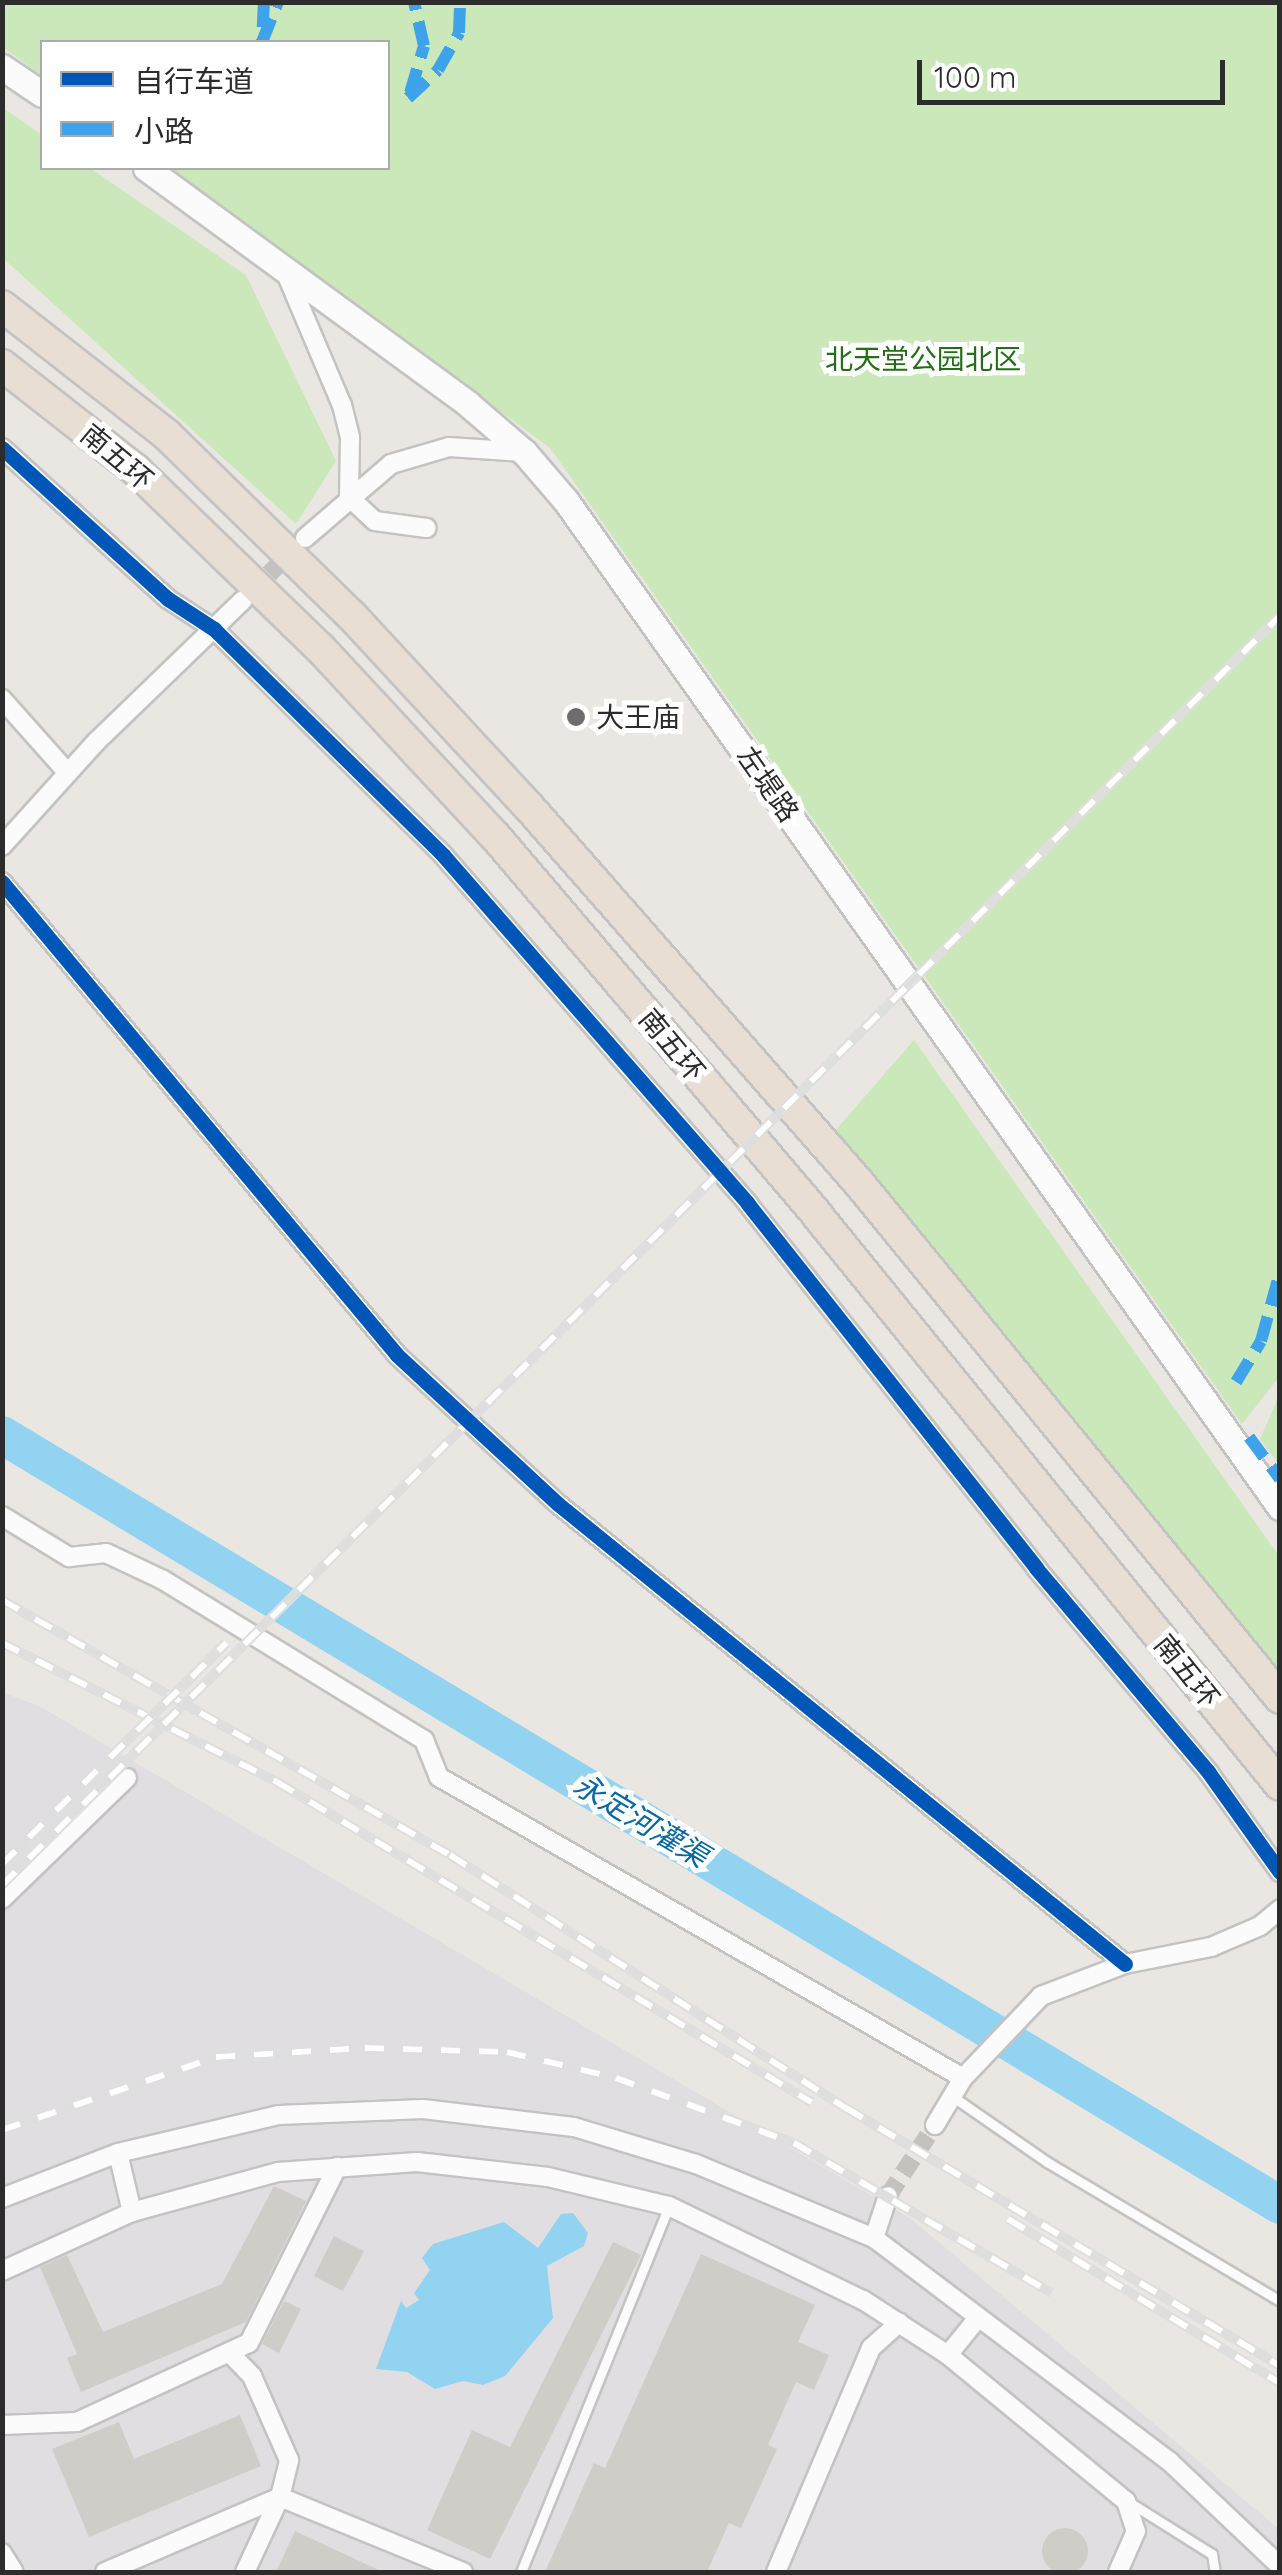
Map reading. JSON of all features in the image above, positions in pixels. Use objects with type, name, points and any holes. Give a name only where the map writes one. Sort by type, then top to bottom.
[{"type":"highway","name":"南五环","points":[[2,306],[167,434],[352,616],[529,806],[859,1184],[1280,1698]]},
{"type":"highway","name":"南五环","points":[[2,365],[136,470],[320,648],[495,836],[817,1215],[1280,1785]]},
{"type":"main road","points":[[2,67],[40,93]]},
{"type":"main road","name":"左堤路","points":[[149,170],[524,452],[605,553],[1280,1507]]},
{"type":"street","points":[[285,270],[342,405],[350,438],[349,496],[375,521],[427,528]]},
{"type":"street","points":[[305,538],[368,478],[416,454],[449,447],[524,452]]},
{"type":"street","points":[[2,448],[168,600],[214,629],[443,855],[748,1204],[1208,1773],[1280,1872]]},
{"type":"street","points":[[2,846],[68,772],[243,600]]},
{"type":"street","points":[[2,700],[68,772]]},
{"type":"street","points":[[2,882],[397,1355],[558,1504],[1124,1964]]},
{"type":"street","points":[[2,1516],[69,1557],[106,1554],[163,1580],[424,1740],[438,1777],[963,2078]]},
{"type":"street","points":[[2,1899],[126,1778]]},
{"type":"street","points":[[936,2125],[963,2078],[1023,2009],[1124,1964],[1210,1948],[1260,1926],[1280,1909]]},
{"type":"street","points":[[2,2198],[118,2153],[278,2116],[442,2112],[574,2126],[696,2164],[874,2238],[1170,2462],[1280,2566]]},
{"type":"street","points":[[118,2153],[132,2212]]},
{"type":"street","points":[[2,2271],[132,2212],[278,2172],[456,2166],[548,2177],[669,2206],[899,2324],[948,2355],[1126,2501],[1136,2532],[1118,2572]]},
{"type":"street","points":[[2,2425],[78,2422],[248,2343],[337,2168]]},
{"type":"street","points":[[874,2238],[888,2196]]},
{"type":"street","points":[[948,2355],[977,2319]]},
{"type":"street","points":[[776,2572],[871,2348],[899,2324]]},
{"type":"street","points":[[230,2352],[252,2376],[289,2460],[280,2497],[244,2572]]},
{"type":"street","points":[[105,2572],[280,2497],[463,2572]]},
{"type":"street","points":[[2,2553],[14,2572]]},
{"type":"lane","points":[[952,2096],[1046,2162],[1280,2301]]},
{"type":"lane","points":[[521,2572],[669,2206]]},
{"type":"lane","points":[[1126,2501],[1212,2554],[1215,2572]]},
{"type":"shaded area","points":[[2,1692],[41,1707],[910,2218],[1279,2529],[1279,2572],[3,2572]]},
{"type":"green space","name":"北天堂公园北区","points":[[3,2],[1279,3],[1279,1377],[1242,1424],[550,448],[174,170],[390,170],[390,40],[40,40],[40,75],[3,47]]},
{"type":"green space","points":[[2,107],[40,134],[40,170],[93,170],[246,275],[336,461],[296,524],[3,258]]},
{"type":"green space","points":[[914,1040],[1279,1556],[1279,1671],[834,1132]]},
{"type":"green space","points":[[1279,1396],[1279,1464],[1260,1439]]},
{"type":"water","points":[[573,2213],[588,2233],[584,2246],[547,2266],[553,2318],[505,2376],[483,2385],[463,2381],[435,2389],[407,2372],[376,2369],[401,2301],[406,2308],[419,2300],[414,2293],[430,2270],[422,2258],[433,2244],[504,2222],[538,2248],[561,2214]]},
{"type":"building","points":[[274,2186],[306,2201],[246,2322],[81,2392],[67,2358],[77,2354],[40,2267],[67,2255],[103,2332],[222,2284]]},
{"type":"building","points":[[334,2236],[364,2251],[343,2291],[314,2276]]},
{"type":"building","points":[[613,2242],[641,2255],[490,2559],[427,2530],[472,2430],[510,2447]]},
{"type":"building","points":[[701,2254],[815,2305],[798,2342],[829,2355],[814,2390],[796,2382],[768,2445],[777,2449],[741,2528],[729,2523],[707,2572],[545,2572],[594,2463],[605,2468]]},
{"type":"building","points":[[284,2301],[301,2309],[279,2353],[262,2344]]},
{"type":"building","points":[[240,2415],[261,2466],[89,2537],[52,2449],[119,2422],[134,2459]]},
{"type":"building","points":[[1065,2528],[1081,2535],[1088,2551],[1081,2567],[1065,2574],[1049,2567],[1042,2551],[1049,2535]]},
{"type":"building","points":[[295,2531],[383,2572],[276,2572]]},
{"type":"waterway","name":"永定河灌渠","points":[[2,1435],[1280,2205]]},
{"type":"tunnel","points":[[250,593],[292,551]]},
{"type":"tunnel","points":[[888,2196],[935,2125]]},
{"type":"railway","points":[[2,1885],[1280,616]]},
{"type":"railway","points":[[2,1600],[450,1855],[846,2108],[1280,2366]]},
{"type":"railway","points":[[2,1643],[277,1782],[811,2102]]},
{"type":"railway","points":[[2,1864],[226,1643]]},
{"type":"railway","points":[[2,2130],[216,2057],[365,2048],[507,2052],[616,2078],[794,2143],[1052,2293]]},
{"type":"railway","points":[[1008,2219],[1280,2383]]},
{"type":"marked path","points":[[262,40],[264,2]]},
{"type":"marked path","points":[[263,40],[278,2]]},
{"type":"marked path","points":[[410,93],[424,46],[414,2]]},
{"type":"marked path","points":[[408,98],[438,70],[459,33],[460,2]]},
{"type":"marked path","points":[[1236,1382],[1261,1341],[1280,1272]]},
{"type":"marked path","points":[[1249,1437],[1280,1479]]},
{"type":"cycle path","points":[[2,448],[168,599],[214,629],[443,855],[748,1204],[1036,1568],[1209,1773],[1280,1872]]},
{"type":"cycle path","points":[[2,882],[397,1355],[558,1504],[1125,1964]]},
{"type":"place","name":"大王庙","points":[[576,717]]}]
